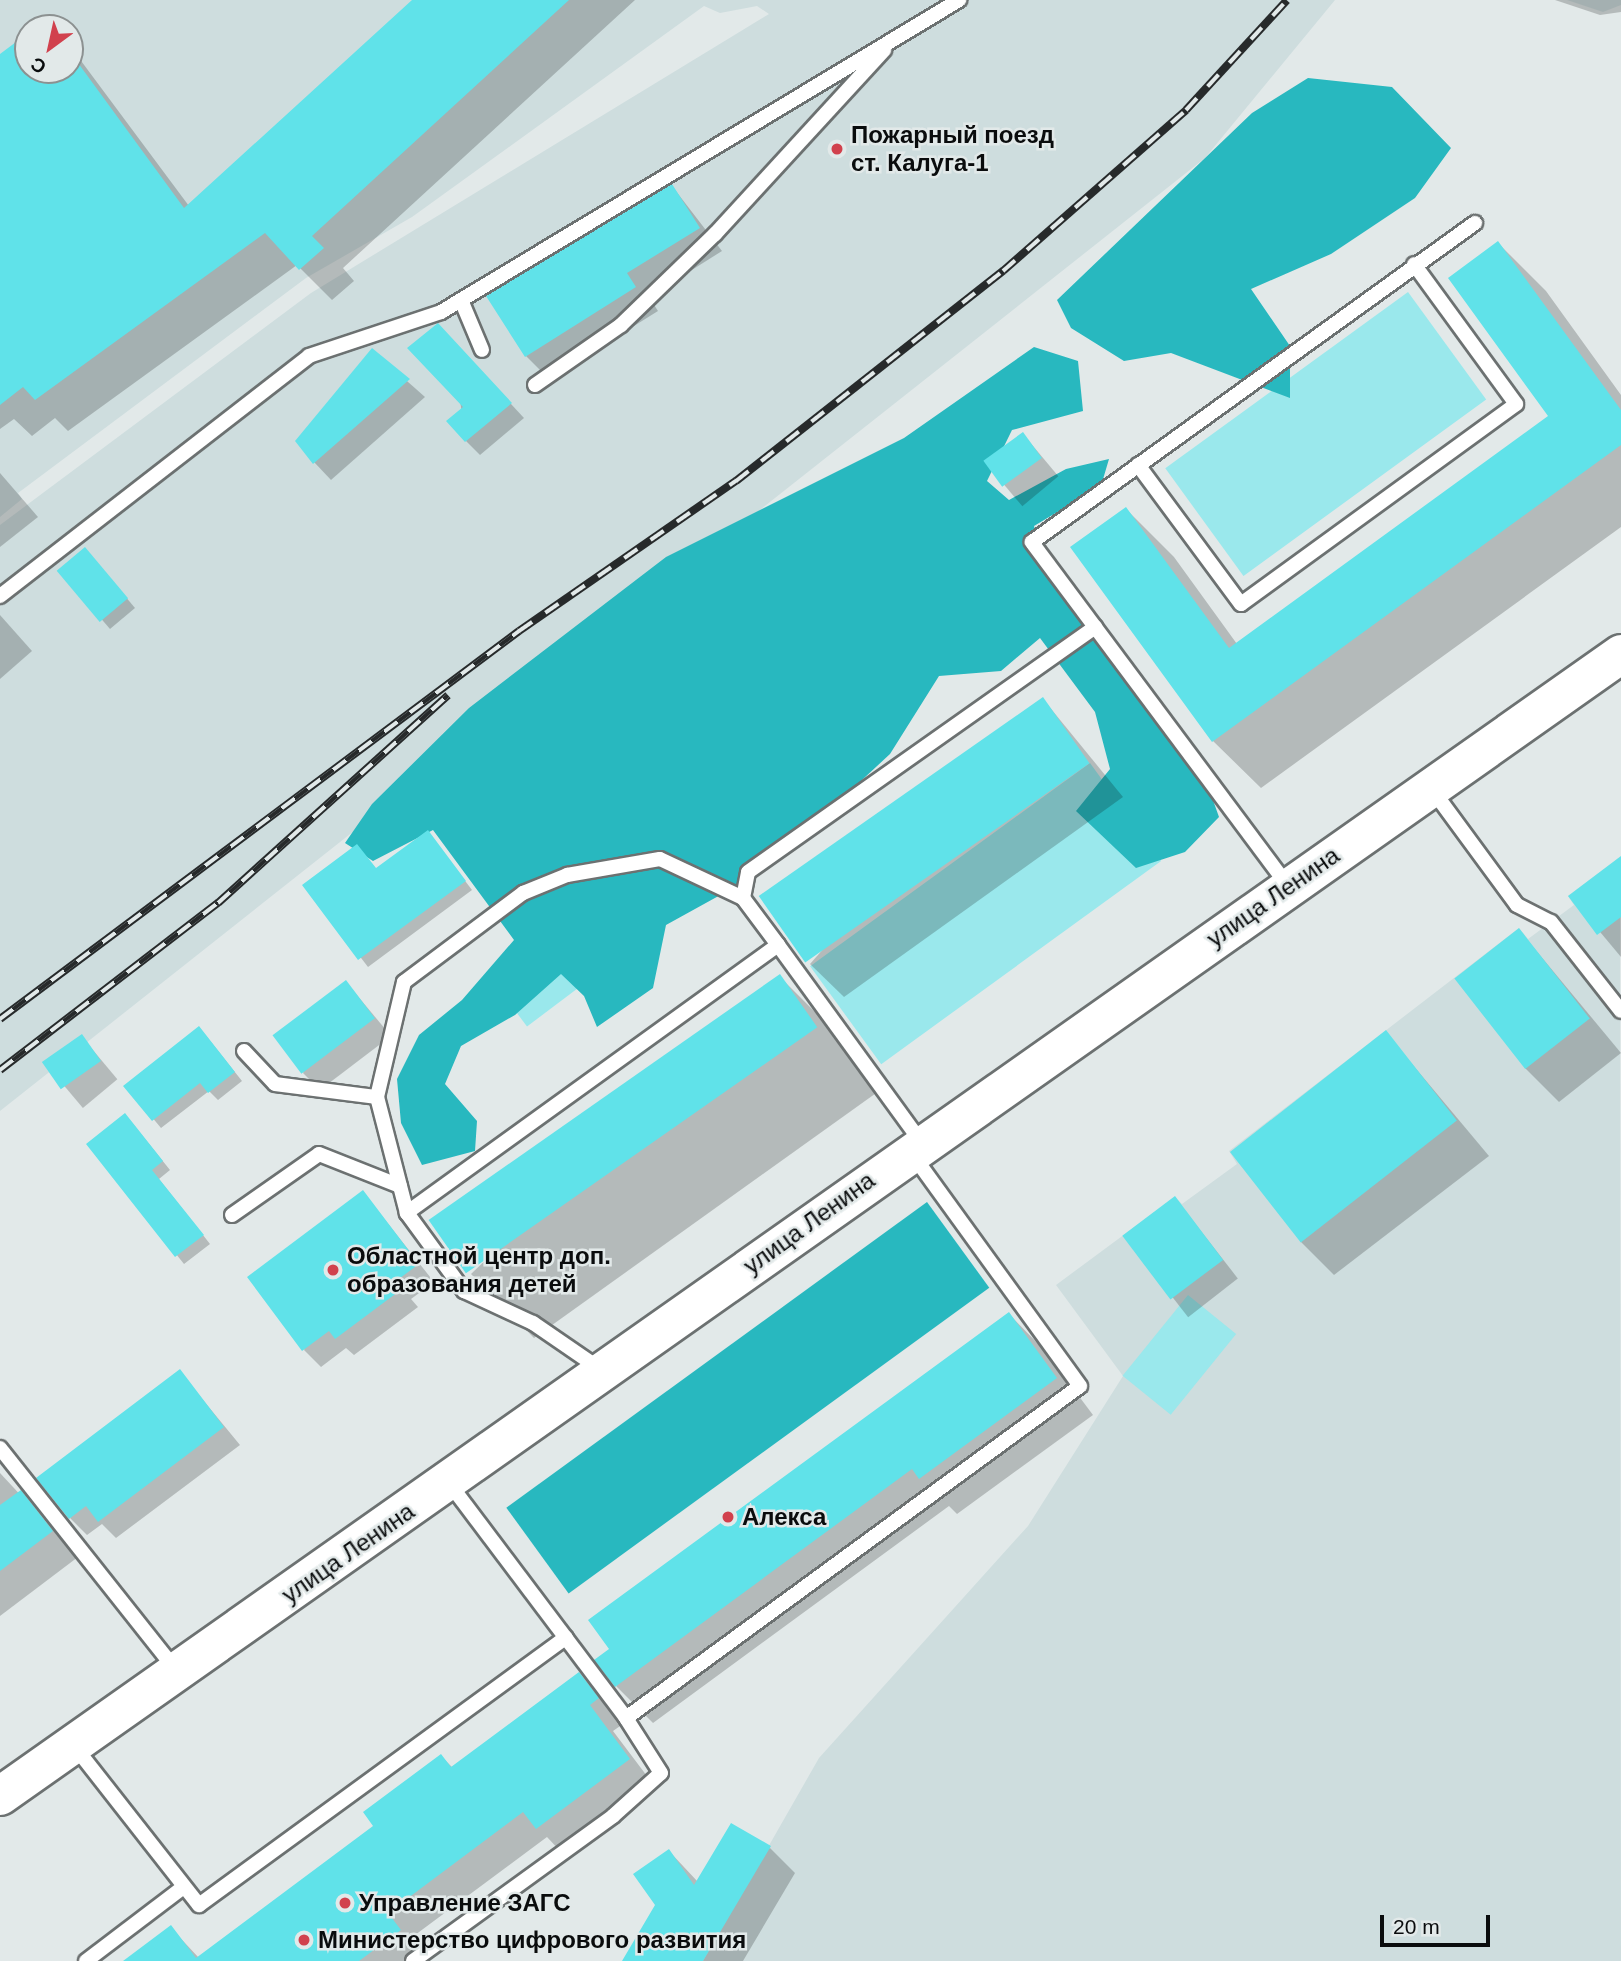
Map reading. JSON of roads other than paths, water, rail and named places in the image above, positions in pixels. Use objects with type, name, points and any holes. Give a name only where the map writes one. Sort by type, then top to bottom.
[{"type":"main road","name":"улица Ленина","points":[[0,1796],[449,1483],[915,1146],[1620,656]]},
{"type":"lane","points":[[0,596],[309,356],[461,300],[959,0]]},
{"type":"lane","points":[[535,385],[621,325],[696,252],[895,38]]},
{"type":"lane","points":[[1288,886],[1032,542],[1414,264],[1475,223]]},
{"type":"lane","points":[[1138,465],[1241,604],[1516,404],[1414,264]]},
{"type":"lane","points":[[461,300],[482,350]]},
{"type":"lane","points":[[743,898],[748,872],[1096,627]]},
{"type":"lane","points":[[1430,787],[1517,905],[1551,922],[1621,1011]]},
{"type":"lane","points":[[603,1371],[533,1323],[464,1291],[407,1213],[377,1097],[404,982],[523,894],[567,875],[660,859],[743,898],[1080,1386],[626,1718]]},
{"type":"lane","points":[[407,1213],[778,945]]},
{"type":"lane","points":[[244,1051],[275,1084],[377,1097]]},
{"type":"lane","points":[[232,1215],[320,1154],[400,1186]]},
{"type":"lane","points":[[0,1448],[178,1672]]},
{"type":"lane","points":[[413,1961],[612,1816],[661,1773],[626,1718],[449,1483]]},
{"type":"lane","points":[[74,1744],[182,1888],[199,1905],[210,1900],[566,1637]]},
{"type":"lane","points":[[86,1961],[182,1888]]},
{"type":"railway","points":[[0,1019],[519,631],[736,481],[1003,271],[1186,110],[1287,0]]},
{"type":"railway","points":[[0,1070],[218,903],[448,695]]},
{"type":"place","name":"Пожарный поезд ст. Калуга-1","points":[[837,149]]},
{"type":"place","name":"Областной центр доп. образования детей","points":[[333,1270]]},
{"type":"place","name":"Алекса","points":[[728,1517]]},
{"type":"place","name":"Управление ЗАГС","points":[[345,1903]]},
{"type":"place","name":"Министерство цифрового развития","points":[[304,1940]]}]
